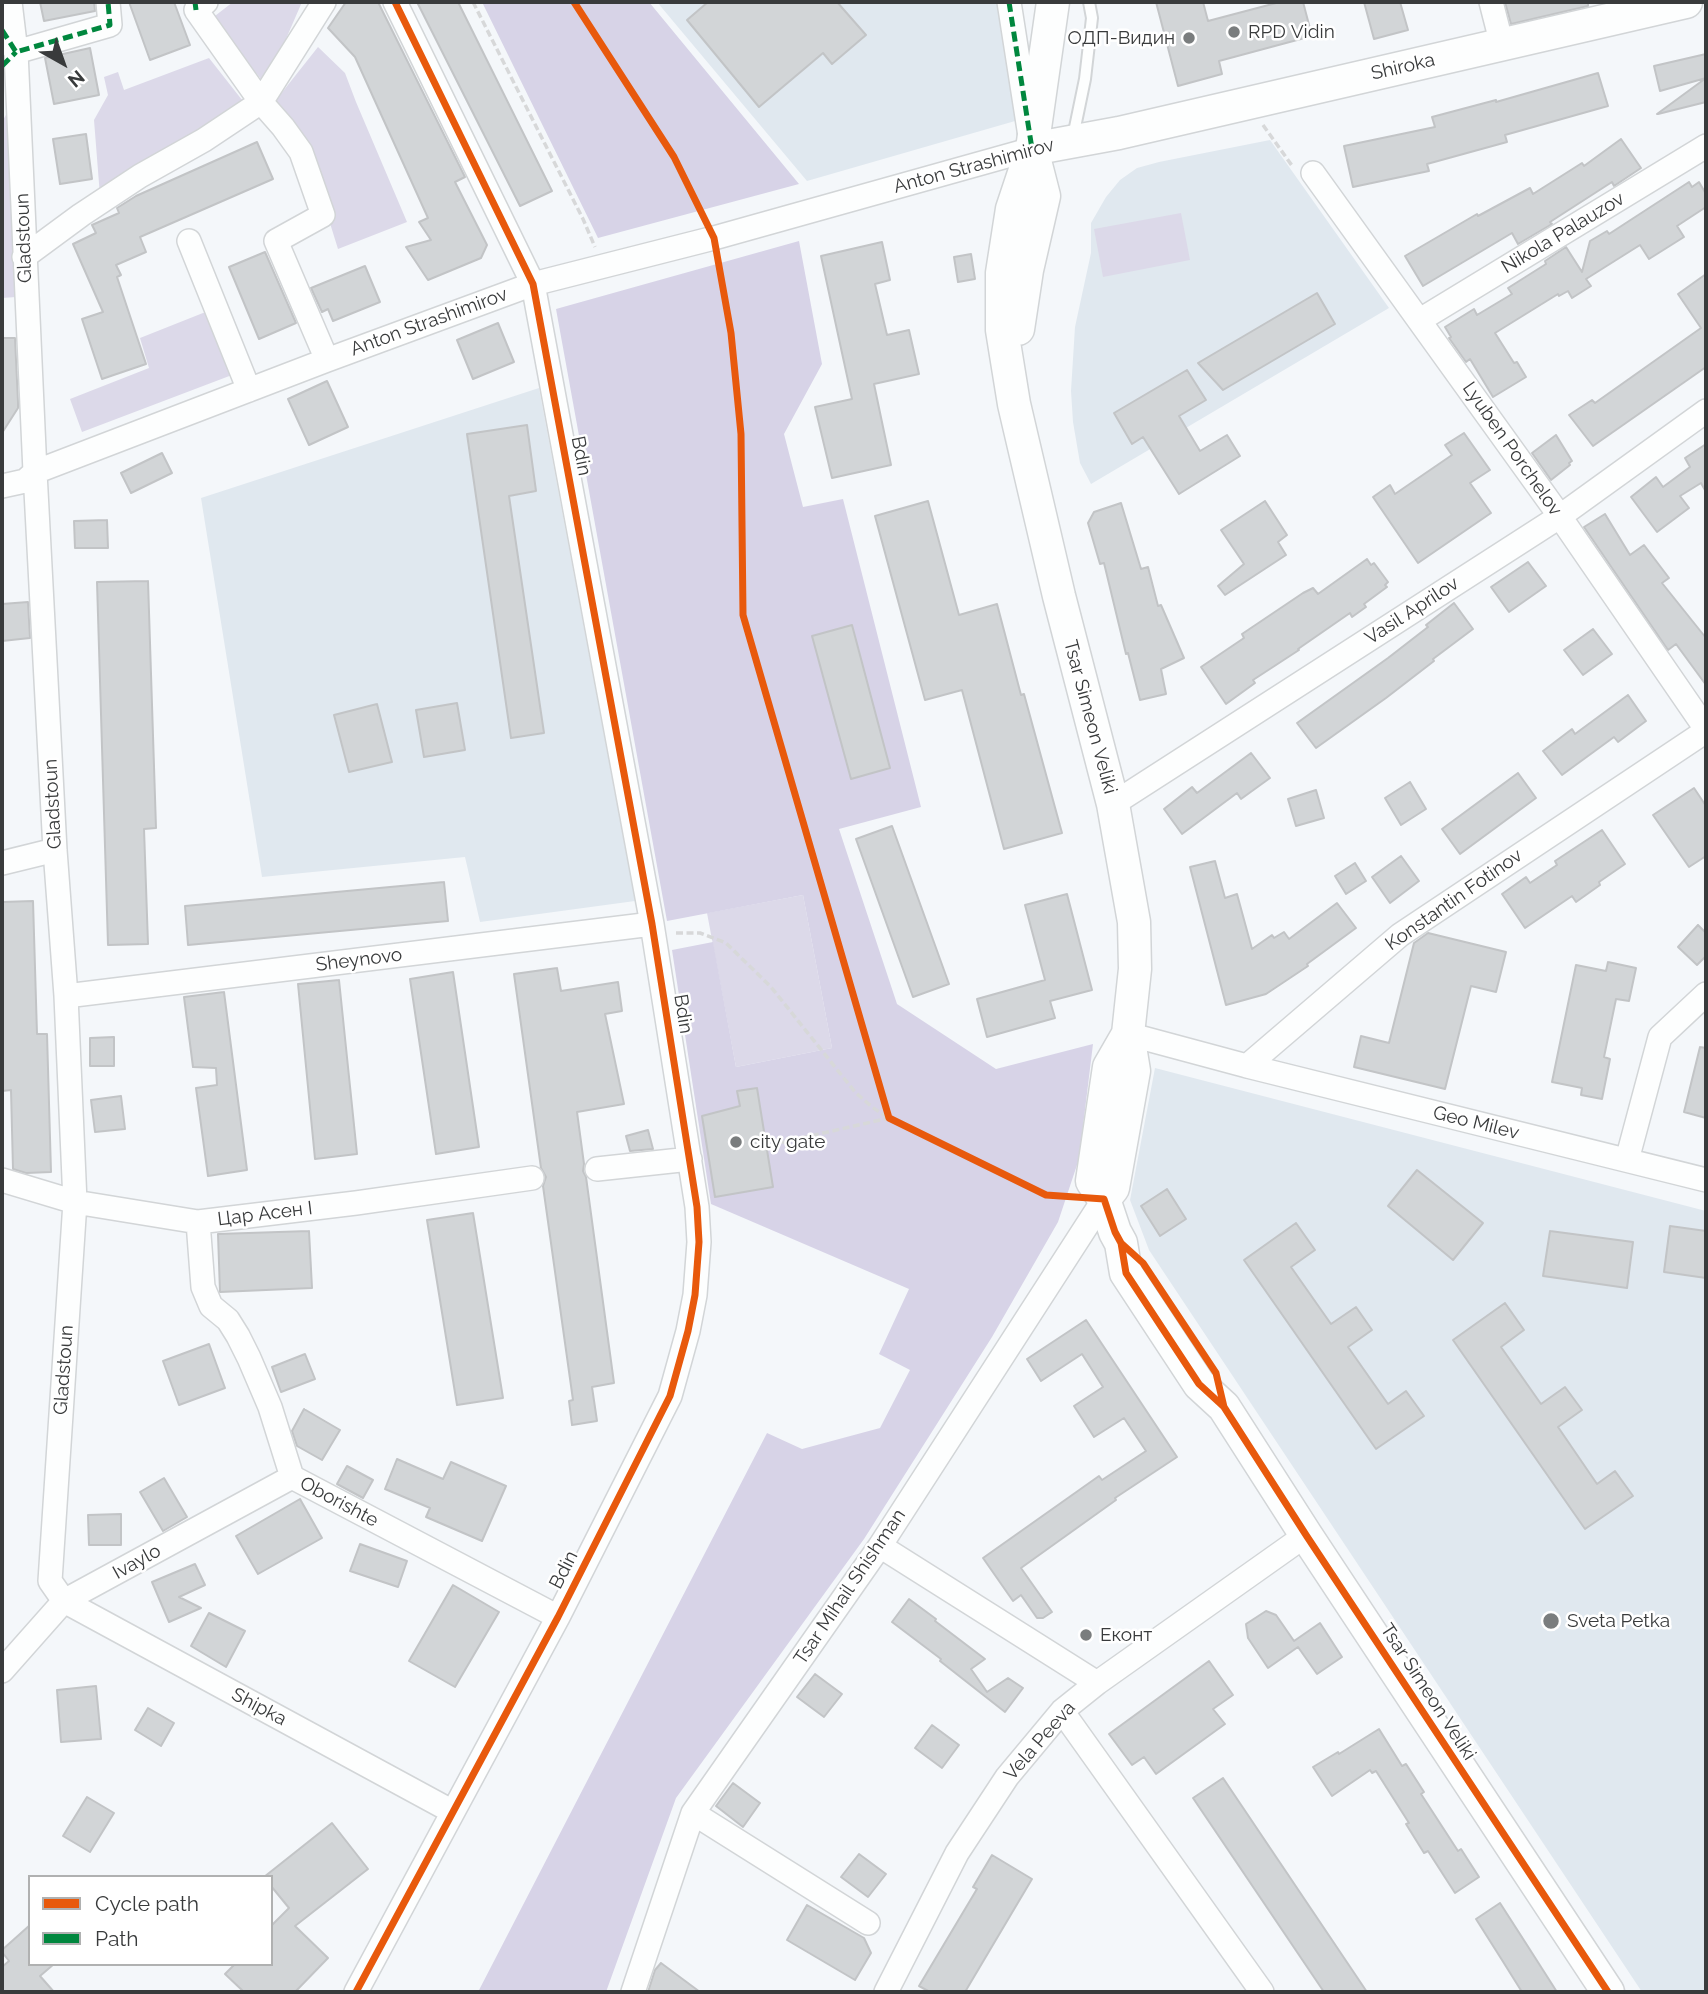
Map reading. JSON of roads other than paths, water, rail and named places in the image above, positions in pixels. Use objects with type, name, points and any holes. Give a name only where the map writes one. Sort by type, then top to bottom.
[{"type":"main road","name":"Tsar Simeon Veliki","points":[[1053,2],[1032,149],[1012,209],[1002,273],[1002,330],[1014,404],[1059,596],[1113,804],[1134,922],[1135,970],[1128,1034],[1134,1071],[1113,1188],[1104,1199],[1121,1243],[1143,1263],[1216,1373],[1224,1407],[1608,1992]]},
{"type":"main road","name":"Shiroka","points":[[1119,133],[1686,2]]},
{"type":"main road","name":"Anton Strashimirov","points":[[1032,149],[1119,133]]},
{"type":"street","name":"Gladstoun","points":[[10,2],[9,59],[24,257],[55,850],[66,996],[75,1202],[50,1581],[64,1601]]},
{"type":"street","points":[[2,30],[9,59],[110,25],[108,2]]},
{"type":"street","points":[[24,257],[81,215],[261,102],[324,2]]},
{"type":"street","name":"Bdin","points":[[356,1992],[558,1617],[670,1396],[688,1331],[695,1295],[698,1256],[697,1207],[652,924],[533,284],[395,2]]},
{"type":"street","points":[[1009,2],[1032,149]]},
{"type":"street","points":[[1490,2],[1502,44]]},
{"type":"street","points":[[199,4],[261,102],[284,127],[301,152],[323,215],[276,241],[327,360]]},
{"type":"street","name":"Nikola Palauzov","points":[[1420,320],[1706,146]]},
{"type":"street","name":"Anton Strashimirov","points":[[2,486],[25,481],[35,472],[533,284],[713,238],[1032,149]]},
{"type":"street","name":"Lyuben Porchelov","points":[[1313,173],[1557,513],[1706,730]]},
{"type":"street","points":[[189,241],[249,390]]},
{"type":"street","name":"Vasil Aprilov","points":[[1113,804],[1557,513],[1706,411]]},
{"type":"street","name":"Konstantin Fotinov","points":[[1247,1066],[1400,934],[1706,730]]},
{"type":"street","points":[[2,863],[55,850]]},
{"type":"street","name":"Sheynovo","points":[[66,996],[652,924]]},
{"type":"street","points":[[1627,1160],[1660,1037],[1706,994]]},
{"type":"street","points":[[1128,1034],[1247,1066]]},
{"type":"street","name":"Geo Milev","points":[[1247,1066],[1706,1180]]},
{"type":"street","points":[[597,1169],[690,1159]]},
{"type":"street","name":"Цар Асен I","points":[[2,1180],[75,1202],[198,1222],[532,1178]]},
{"type":"street","name":"Tsar Mihail Shishman","points":[[633,1992],[693,1813],[880,1546],[1104,1199]]},
{"type":"street","name":"Oborishte","points":[[198,1222],[203,1287],[211,1306],[228,1320],[250,1358],[270,1407],[292,1477],[558,1617]]},
{"type":"street","name":"Ivaylo","points":[[2,1671],[64,1601],[292,1477]]},
{"type":"street","name":"Vela Peeva","points":[[886,1992],[957,1853],[1007,1777],[1062,1711],[1097,1683],[1306,1535]]},
{"type":"street","points":[[880,1546],[1097,1683]]},
{"type":"street","name":"Shipka","points":[[64,1601],[453,1812]]},
{"type":"street","points":[[1062,1711],[1262,1992]]},
{"type":"street","points":[[693,1813],[868,1923]]},
{"type":"lane","points":[[1072,142],[1085,79],[1092,18],[1089,2]]},
{"type":"place","name":"RPD Vidin","points":[[1234,32]]},
{"type":"place","name":"ОДП-Видин","points":[[1189,38]]},
{"type":"place","name":"city gate","points":[[736,1142]]},
{"type":"place","name":"Sveta Petka","points":[[1551,1621]]},
{"type":"place","name":"Еконт","points":[[1086,1635]]}]
